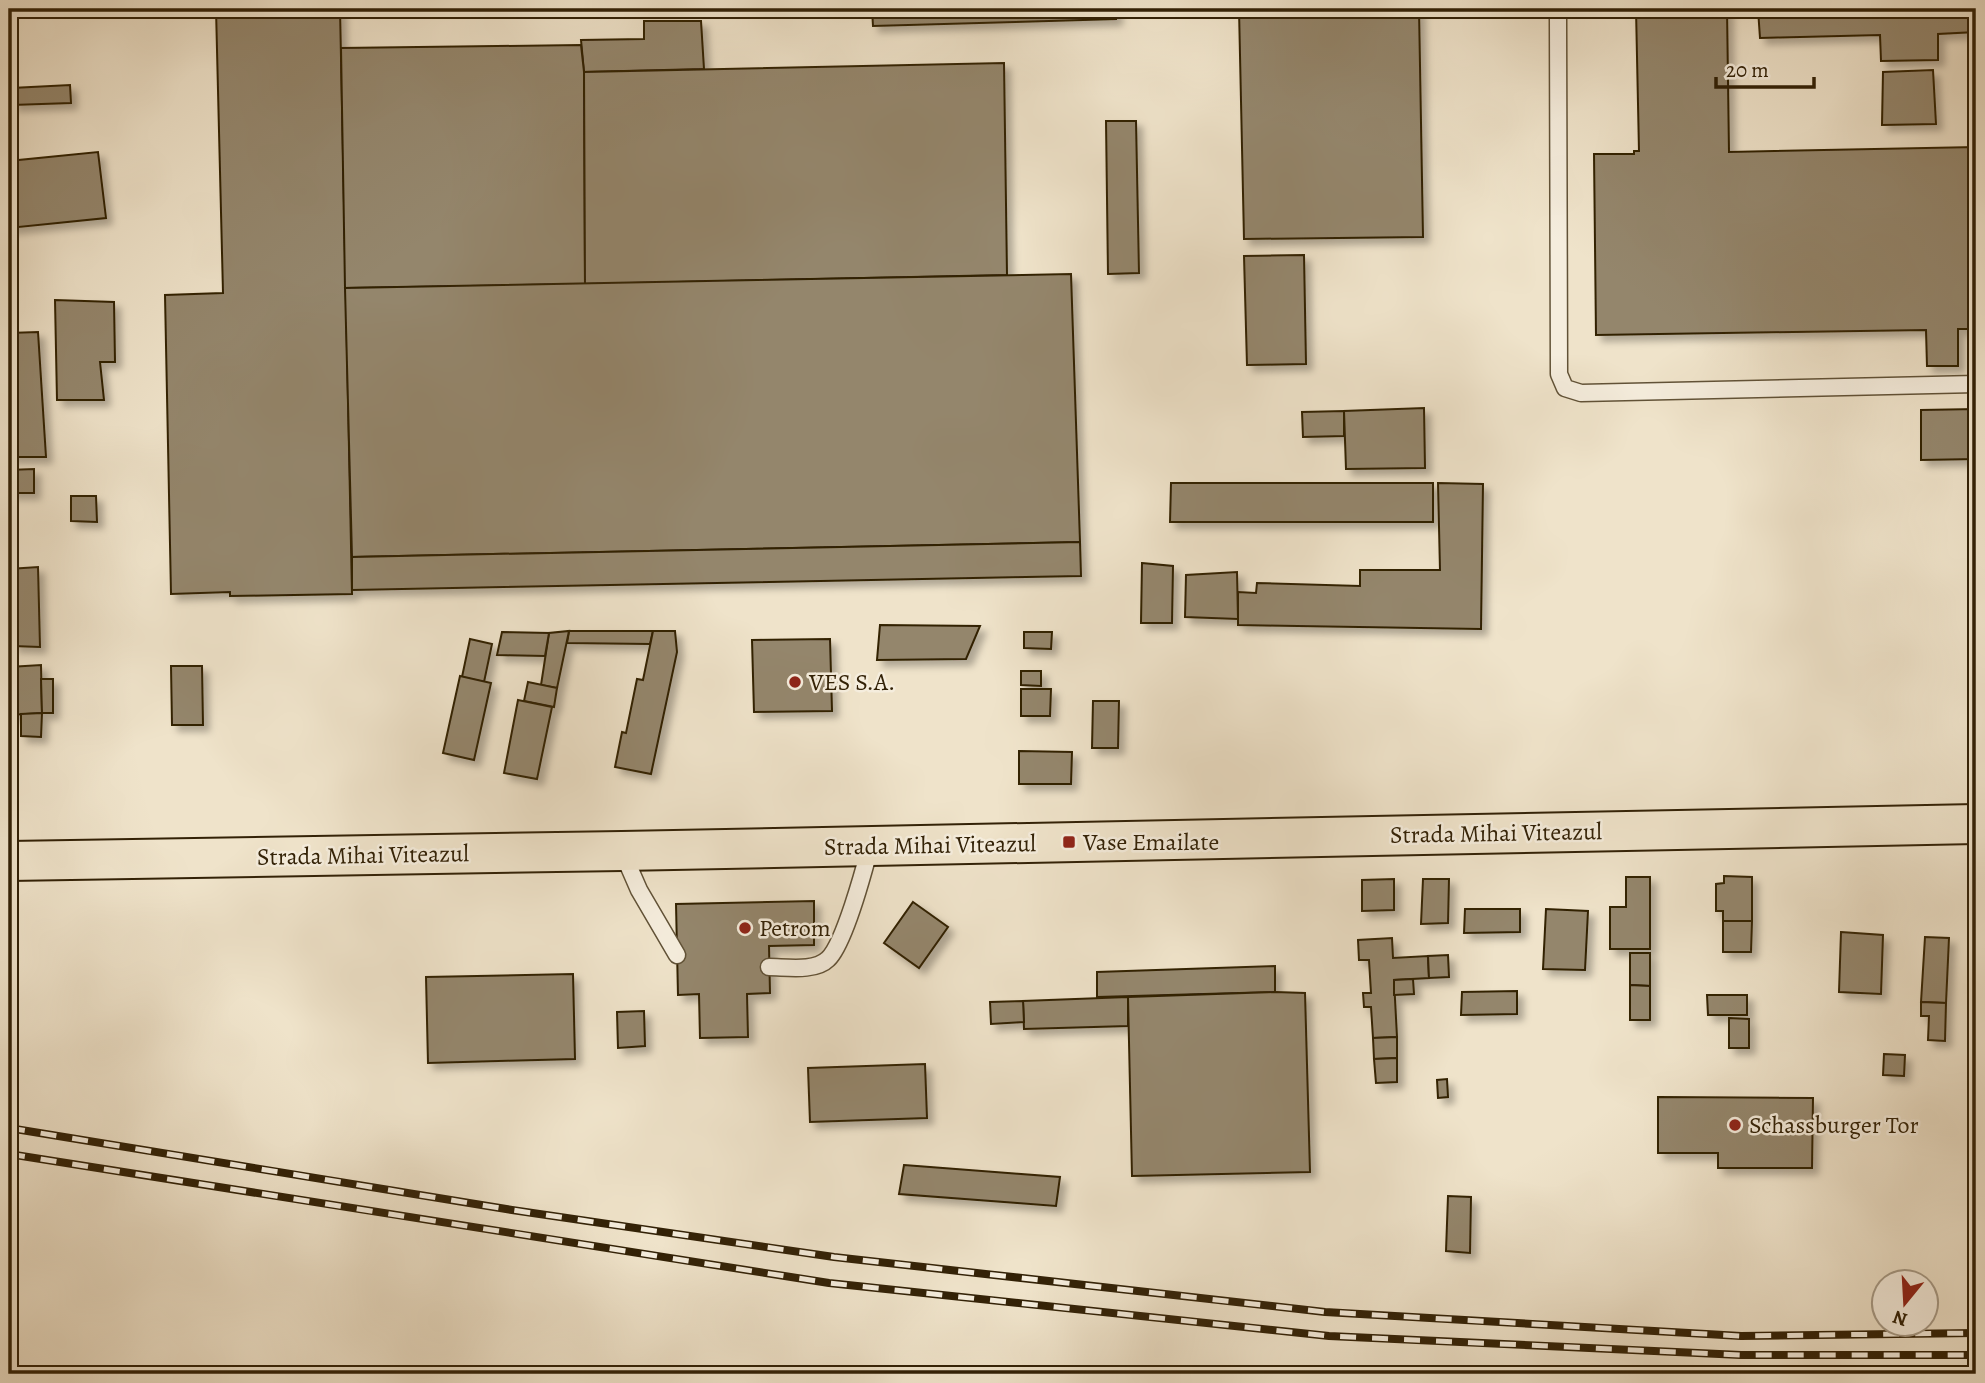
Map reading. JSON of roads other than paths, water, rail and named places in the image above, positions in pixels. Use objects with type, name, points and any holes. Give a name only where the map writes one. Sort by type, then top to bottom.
[{"type":"highway","name":"Strada Mihai Viteazul","points":[[9,861],[1976,824]]},
{"type":"lane","points":[[1558,18],[1559,374],[1564,388],[1581,393],[1976,384]]},
{"type":"lane","points":[[769,967],[811,967],[827,961],[837,946],[860,884],[870,846]]},
{"type":"lane","points":[[622,851],[639,890],[677,955]]},
{"type":"railway","points":[[354,14],[404,9]]},
{"type":"railway","points":[[9,1128],[512,1210],[834,1257],[1325,1312],[1741,1336],[1976,1333]]},
{"type":"railway","points":[[9,1154],[829,1283],[1329,1336],[1741,1355],[1976,1355]]},
{"type":"place","name":"VES S.A.","points":[[795,682]]},
{"type":"place","name":"Vase Emailate","points":[[1069,842]]},
{"type":"place","name":"Petrom","points":[[745,928]]},
{"type":"place","name":"Schassburger Tor","points":[[1735,1125]]}]
